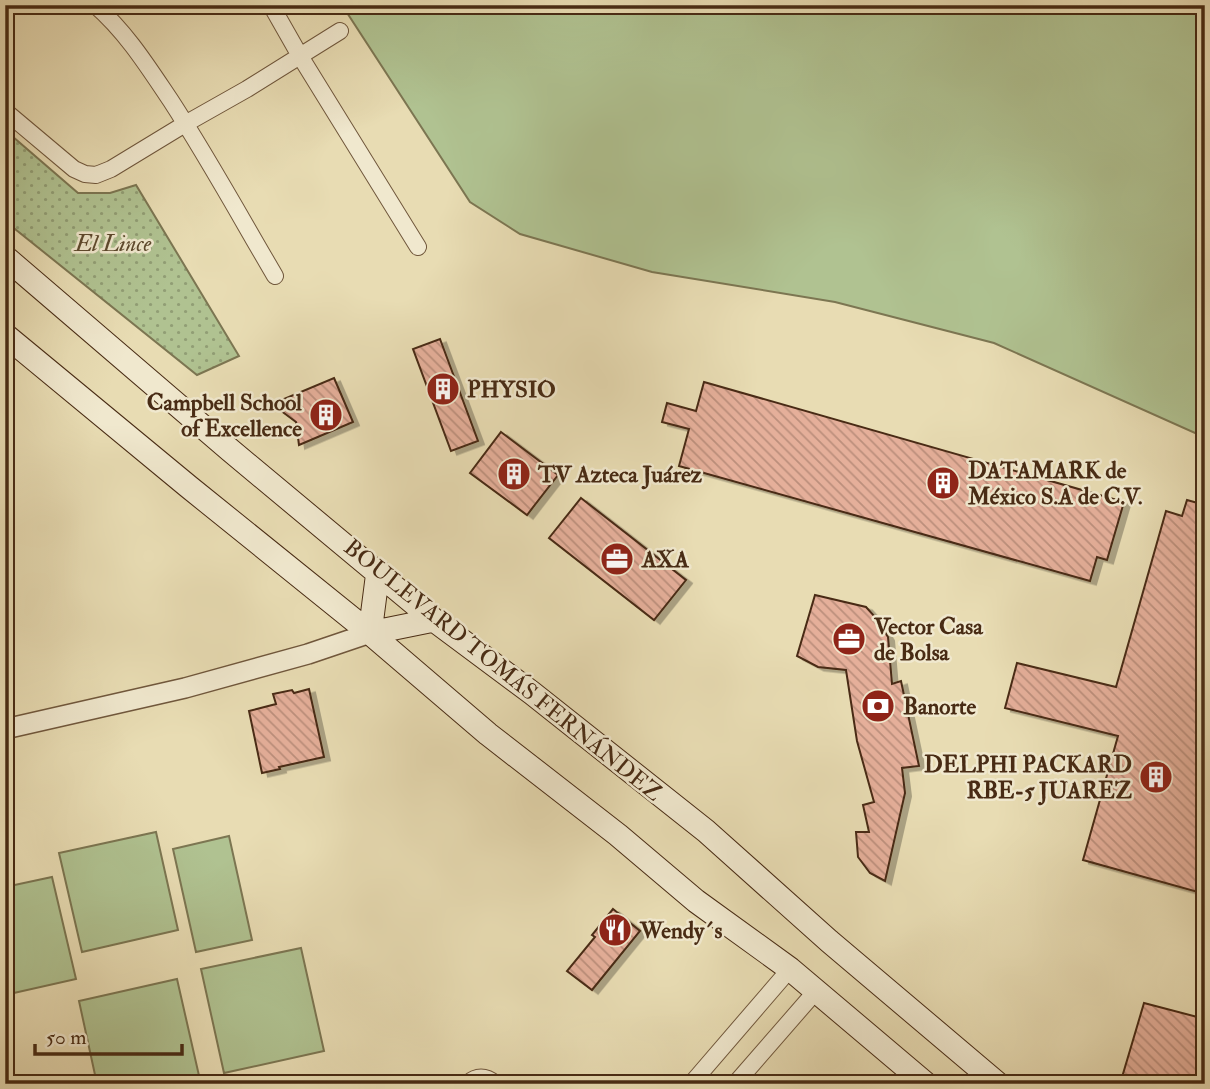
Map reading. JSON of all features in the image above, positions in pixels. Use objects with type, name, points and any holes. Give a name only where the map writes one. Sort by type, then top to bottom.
[{"type":"main road","name":"BOULEVARD TOMÁS FERNÁNDEZ","points":[[5,257],[434,620],[532,693],[706,831],[829,942],[998,1084]]},
{"type":"main road","points":[[5,335],[370,633],[488,734],[618,835],[696,901],[790,970],[926,1084]]},
{"type":"main road","points":[[370,633],[378,571]]},
{"type":"main road","points":[[370,633],[434,620]]},
{"type":"street","points":[[95,5],[139,52],[186,124],[275,276]]},
{"type":"street","points":[[271,5],[418,247]]},
{"type":"street","points":[[5,111],[74,169],[96,175],[111,169],[247,89],[340,31]]},
{"type":"street","points":[[5,729],[186,688],[308,654],[370,633]]},
{"type":"street","points":[[691,1084],[790,970]]},
{"type":"street","points":[[735,1084],[816,991]]},
{"type":"street","points":[[467,1084],[480,1077],[493,1081]]},
{"type":"green space","points":[[342,5],[1205,5],[1205,433],[1195,433],[994,343],[835,302],[652,272],[520,234],[470,202]]},
{"type":"green space","name":"El Lince","points":[[5,130],[78,193],[110,193],[136,185],[239,356],[197,375],[5,221]]},
{"type":"green space","points":[[156,832],[178,930],[82,952],[59,853]]},
{"type":"green space","points":[[229,836],[252,940],[196,952],[173,849]]},
{"type":"green space","points":[[52,877],[76,979],[5,995],[5,887]]},
{"type":"green space","points":[[301,948],[324,1051],[224,1073],[201,969]]},
{"type":"green space","points":[[177,979],[200,1080],[185,1084],[97,1084],[79,1001]]},
{"type":"building","name":"PHYSIO","points":[[440,339],[478,441],[451,451],[413,349]]},
{"type":"building","name":"Campbell School of Excellence","points":[[334,378],[353,422],[299,445],[296,422],[272,404]]},
{"type":"building","name":"DATAMARK de México S.A de C.V.","points":[[704,382],[1124,502],[1107,560],[1097,557],[1090,581],[679,466],[689,429],[662,422],[667,403],[696,411]]},
{"type":"building","name":"TV Azteca Juárez","points":[[501,432],[558,475],[527,515],[470,473]]},
{"type":"building","name":"AXA","points":[[581,498],[686,580],[654,620],[549,538]]},
{"type":"building","name":"DELPHI PACKARD RBE-5 JUAREZ","points":[[1187,500],[1205,505],[1205,894],[1083,860],[1118,736],[1005,708],[1017,663],[1116,687],[1166,511],[1182,516]]},
{"type":"building","points":[[815,595],[866,607],[888,637],[892,684],[901,681],[919,766],[902,768],[905,793],[885,881],[870,873],[858,857],[856,832],[869,832],[863,805],[874,802],[857,741],[846,670],[818,667],[797,656]]},
{"type":"building","points":[[309,689],[324,757],[262,773],[249,711],[276,704],[273,694]]},
{"type":"building","points":[[613,909],[640,931],[592,990],[567,971],[595,937],[592,935]]},
{"type":"building","points":[[1144,1003],[1205,1019],[1205,1084],[1120,1084]]},
{"type":"place","name":"PHYSIO","points":[[443,389]]},
{"type":"place","name":"Campbell School of Excellence","points":[[326,415]]},
{"type":"place","name":"TV Azteca Juárez","points":[[514,474]]},
{"type":"place","name":"DATAMARK de México S.A de C.V.","points":[[943,483]]},
{"type":"place","name":"AXA","points":[[617,559]]},
{"type":"place","name":"Vector Casa de Bolsa","points":[[849,639]]},
{"type":"place","name":"Banorte","points":[[878,706]]},
{"type":"place","name":"DELPHI PACKARD RBE-5 JUAREZ","points":[[1156,777]]},
{"type":"place","name":"Wendy´s","points":[[615,930]]}]
